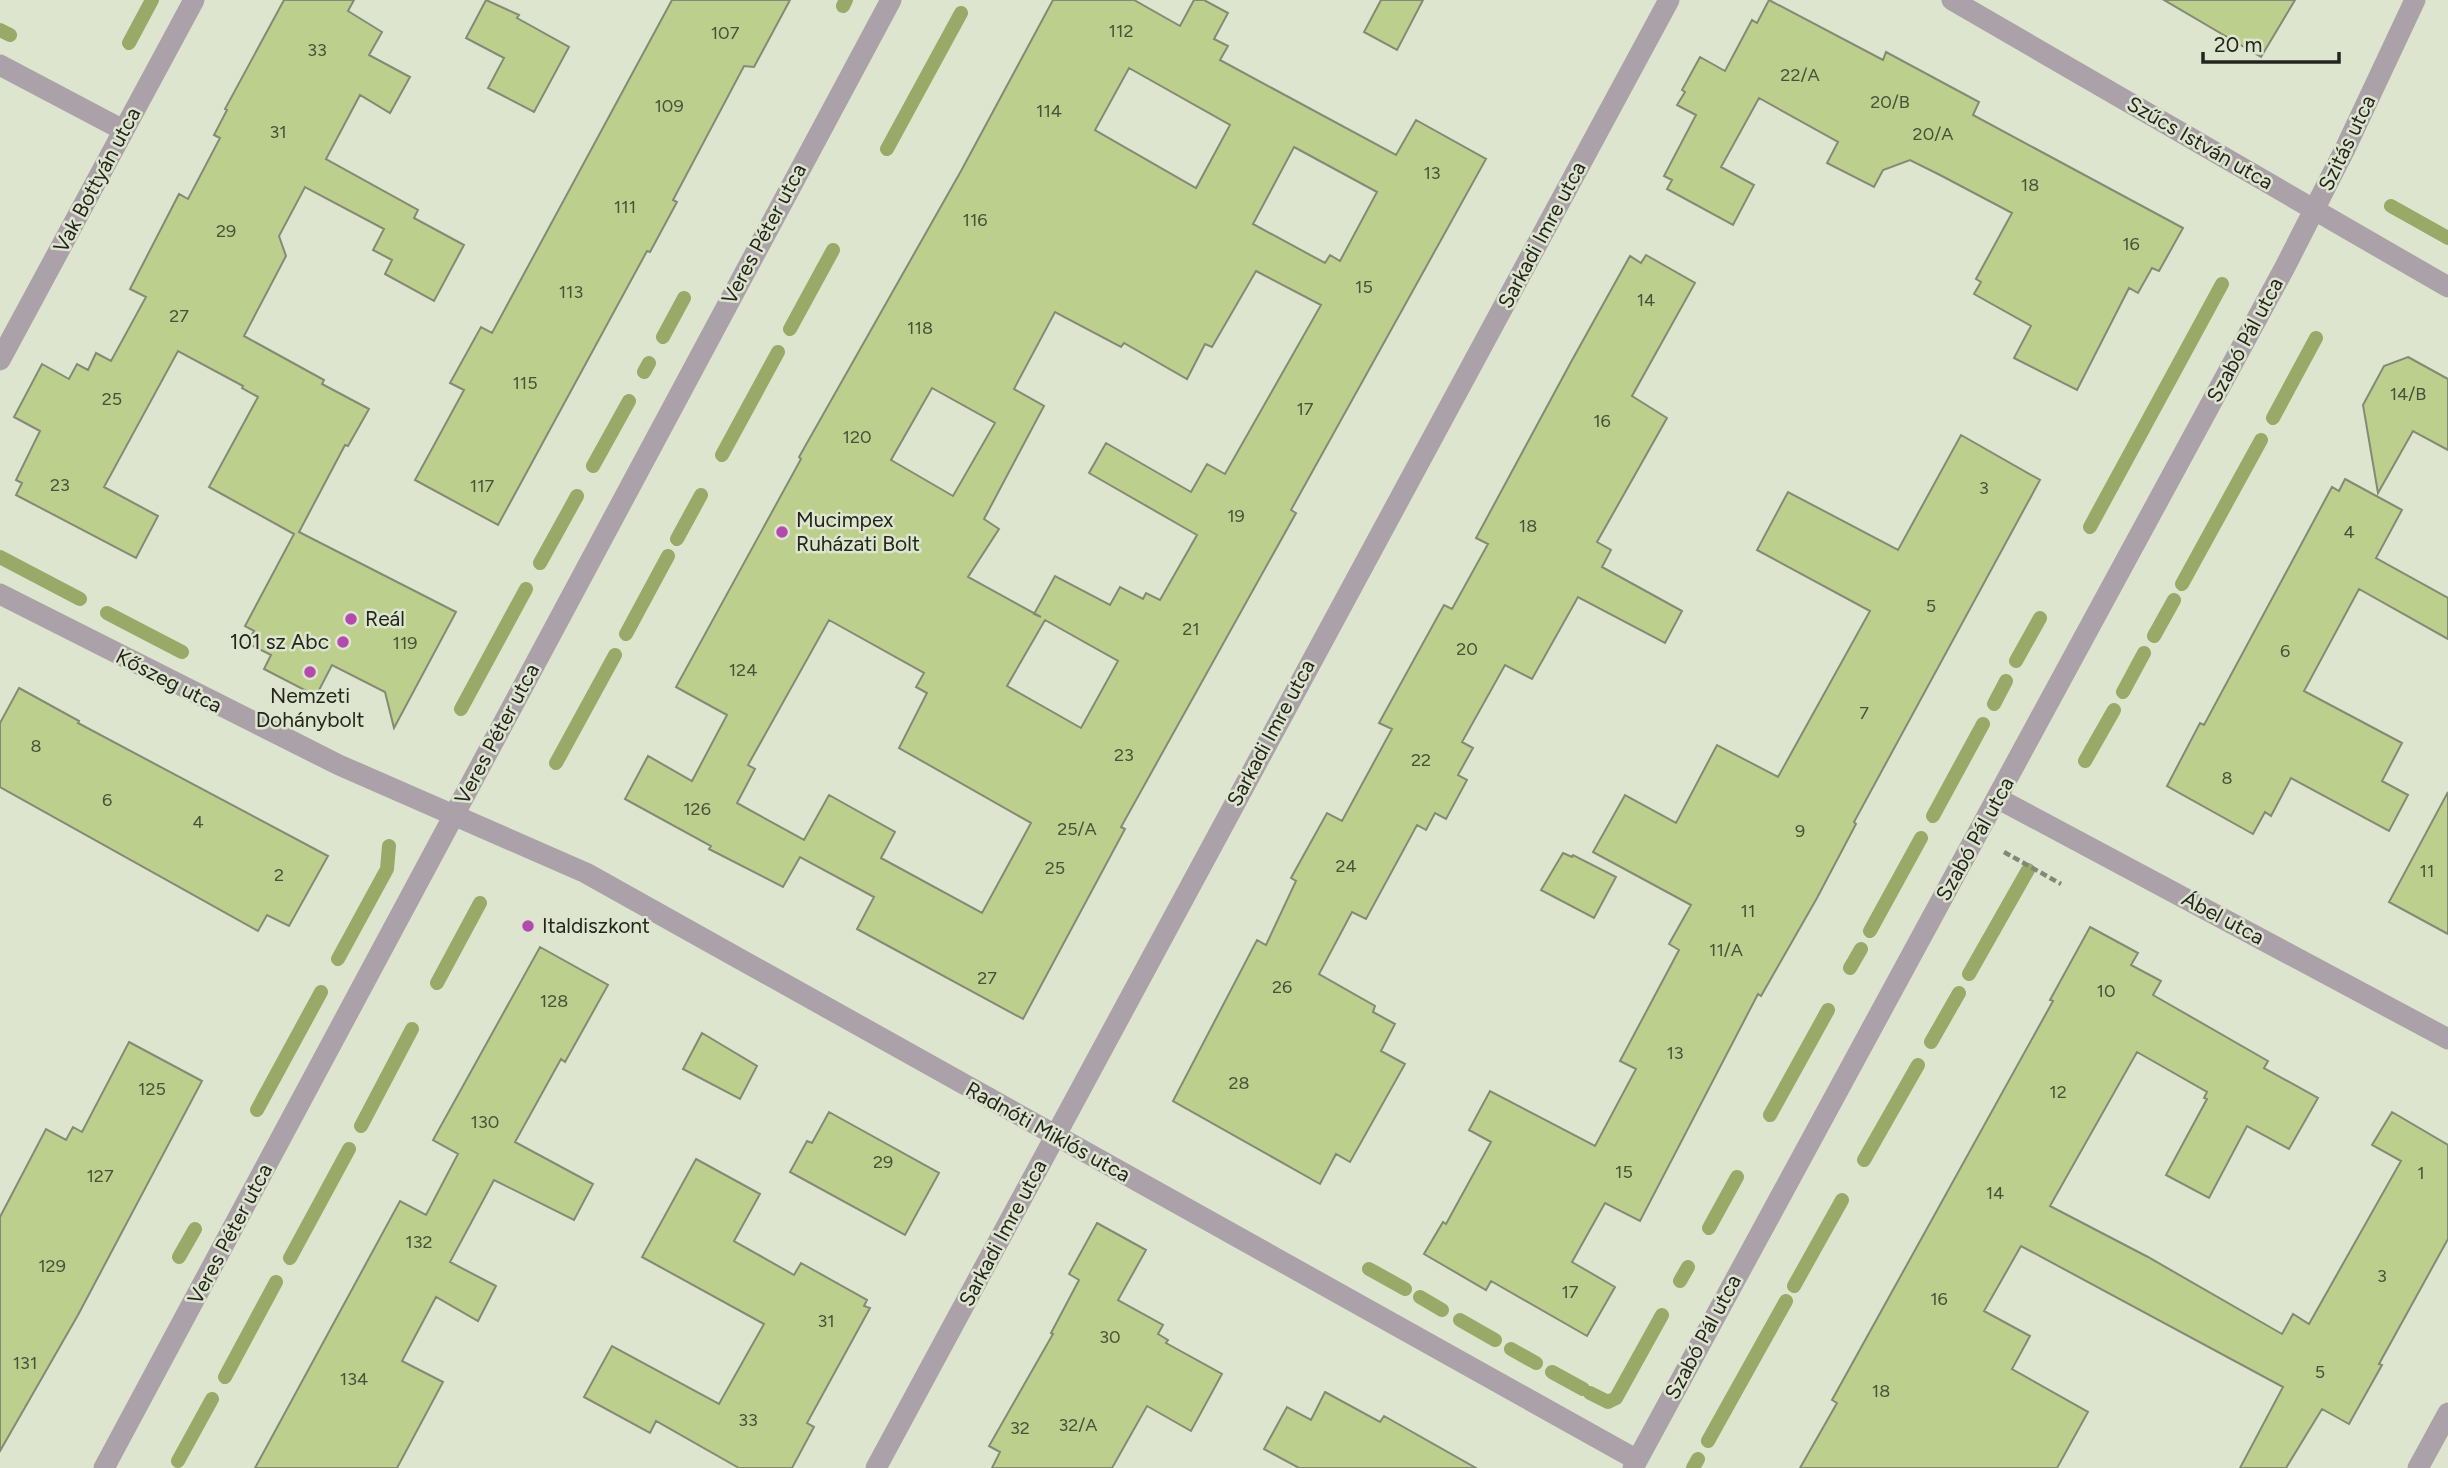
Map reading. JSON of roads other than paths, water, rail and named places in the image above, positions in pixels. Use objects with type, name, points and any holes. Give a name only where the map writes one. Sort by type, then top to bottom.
[{"type":"street","name":"Vak Bottyán utca","points":[[0,360],[194,0]]},
{"type":"street","name":"Veres Péter utca","points":[[104,1468],[891,0]]},
{"type":"street","name":"Sarkadi Imre utca","points":[[876,1468],[1669,0]]},
{"type":"street","name":"Szűcs István utca","points":[[1952,0],[2448,286]]},
{"type":"street","name":"Szitás utca","points":[[2315,209],[2414,0]]},
{"type":"street","points":[[0,65],[123,130]]},
{"type":"street","name":"Szabó Pál utca","points":[[1635,1464],[2315,209]]},
{"type":"street","name":"Kőszeg utca","points":[[0,594],[339,765],[454,815]]},
{"type":"street","name":"Ábel utca","points":[[1997,798],[2448,1039]]},
{"type":"street","name":"Radnóti Miklós utca","points":[[454,815],[608,885],[1635,1464]]},
{"type":"street","points":[[2418,1468],[2448,1413]]},
{"type":"waterway","points":[[129,43],[152,0]]},
{"type":"waterway","points":[[843,6],[846,0]]},
{"type":"waterway","points":[[887,149],[961,13]]},
{"type":"waterway","points":[[0,30],[10,35]]},
{"type":"waterway","points":[[2391,206],[2448,238]]},
{"type":"waterway","points":[[790,329],[833,250]]},
{"type":"waterway","points":[[2090,527],[2222,284]]},
{"type":"waterway","points":[[663,337],[684,298]]},
{"type":"waterway","points":[[2273,418],[2316,338]]},
{"type":"waterway","points":[[722,455],[778,352]]},
{"type":"waterway","points":[[644,372],[649,363]]},
{"type":"waterway","points":[[593,466],[629,401]]},
{"type":"waterway","points":[[2182,584],[2261,440]]},
{"type":"waterway","points":[[677,539],[701,495]]},
{"type":"waterway","points":[[540,563],[577,496]]},
{"type":"waterway","points":[[626,634],[668,556]]},
{"type":"waterway","points":[[0,557],[80,599]]},
{"type":"waterway","points":[[461,709],[526,589]]},
{"type":"waterway","points":[[2154,636],[2174,600]]},
{"type":"waterway","points":[[107,613],[182,652]]},
{"type":"waterway","points":[[2016,661],[2040,618]]},
{"type":"waterway","points":[[2123,692],[2144,653]]},
{"type":"waterway","points":[[556,763],[615,655]]},
{"type":"waterway","points":[[1994,704],[2006,681]]},
{"type":"waterway","points":[[2085,761],[2114,710]]},
{"type":"waterway","points":[[1933,816],[1983,724]]},
{"type":"waterway","points":[[1870,931],[1921,838]]},
{"type":"waterway","points":[[338,959],[387,869],[389,846]]},
{"type":"waterway","points":[[1969,974],[2028,870]]},
{"type":"waterway","points":[[437,983],[480,903]]},
{"type":"waterway","points":[[1850,968],[1861,949]]},
{"type":"waterway","points":[[257,1110],[321,992]]},
{"type":"waterway","points":[[1931,1042],[1959,993]]},
{"type":"waterway","points":[[1770,1115],[1828,1010]]},
{"type":"waterway","points":[[361,1126],[412,1029]]},
{"type":"waterway","points":[[1864,1160],[1918,1065]]},
{"type":"waterway","points":[[290,1258],[349,1149]]},
{"type":"waterway","points":[[1709,1228],[1737,1177]]},
{"type":"waterway","points":[[1794,1286],[1842,1200]]},
{"type":"waterway","points":[[179,1257],[195,1229]]},
{"type":"waterway","points":[[1680,1281],[1688,1267]]},
{"type":"waterway","points":[[1369,1269],[1405,1289]]},
{"type":"waterway","points":[[225,1377],[276,1282]]},
{"type":"waterway","points":[[1420,1297],[1442,1310]]},
{"type":"waterway","points":[[1708,1441],[1786,1301]]},
{"type":"waterway","points":[[1590,1393],[1608,1402],[1616,1398],[1662,1315]]},
{"type":"waterway","points":[[1460,1320],[1495,1340]]},
{"type":"waterway","points":[[1511,1349],[1536,1363]]},
{"type":"waterway","points":[[1552,1372],[1583,1389]]},
{"type":"waterway","points":[[178,1461],[212,1399]]},
{"type":"waterway","points":[[1693,1468],[1698,1459]]},
{"type":"place","name":"Mucimpex Ruházati Bolt","points":[[782,532]]},
{"type":"place","name":"Reál","points":[[351,619]]},
{"type":"place","name":"101 sz Abc","points":[[343,642]]},
{"type":"place","name":"Nemzeti Dohánybolt","points":[[310,672]]},
{"type":"place","name":"Italdiszkont","points":[[528,926]]}]
